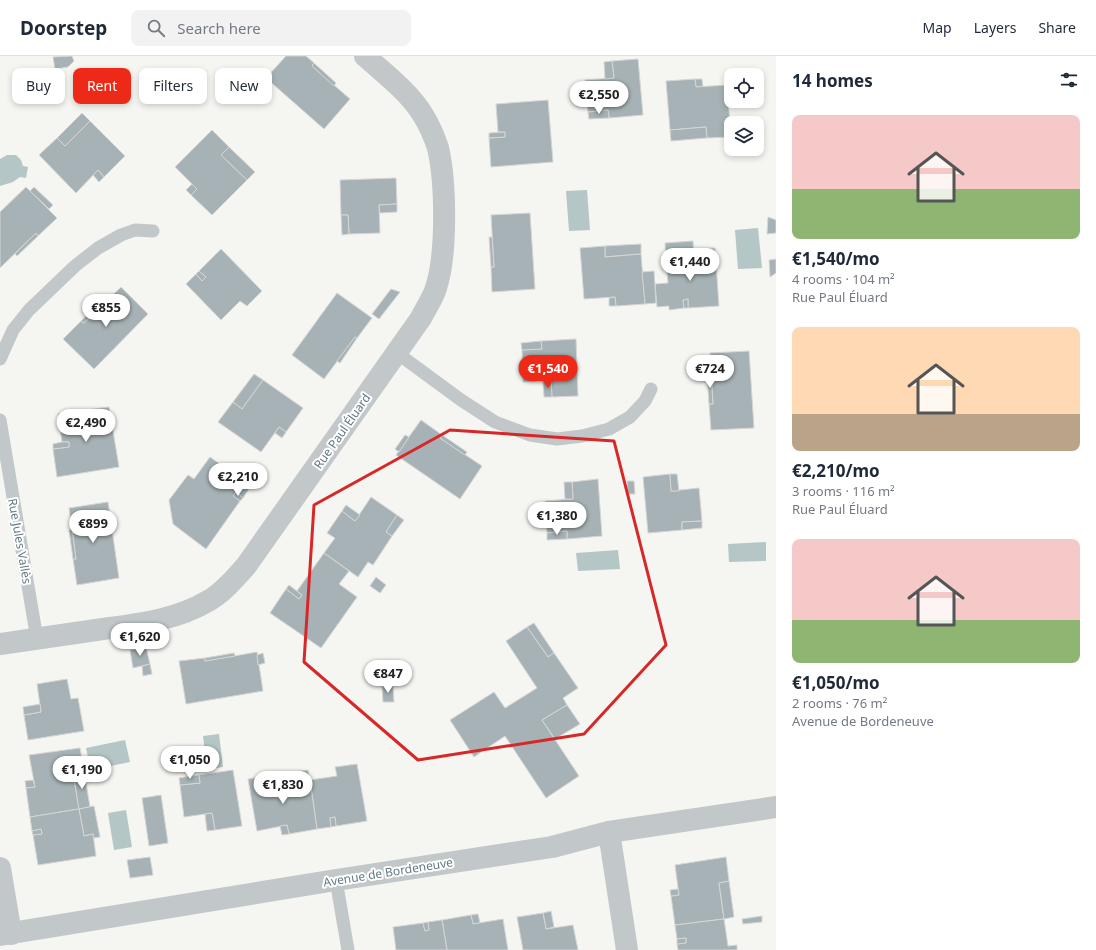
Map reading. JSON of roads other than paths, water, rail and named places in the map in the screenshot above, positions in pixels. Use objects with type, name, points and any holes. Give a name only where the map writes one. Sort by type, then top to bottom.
[{"type":"street","name":"Rue Paul Éluard","points":[[0,644],[146,622],[194,610],[210,600],[228,586],[246,566],[421,318],[436,288],[443,255],[444,218],[442,178],[438,147],[423,114],[403,90],[365,56]]},
{"type":"street","name":"Avenue de Bordeneuve","points":[[5,934],[336,880],[552,847],[608,832],[776,807]]},
{"type":"street","points":[[608,832],[627,950]]},
{"type":"street","points":[[0,868],[5,934]]},
{"type":"lane","points":[[0,358],[17,325],[29,310],[75,266],[98,248],[121,235],[135,230],[153,231]]},
{"type":"lane","points":[[397,353],[461,400],[495,422],[530,435],[557,439],[582,436],[609,429],[630,416],[645,401],[651,389]]},
{"type":"lane","name":"Rue Jules Vallès","points":[[0,420],[37,639]]},
{"type":"lane","points":[[336,880],[348,950]]}]
